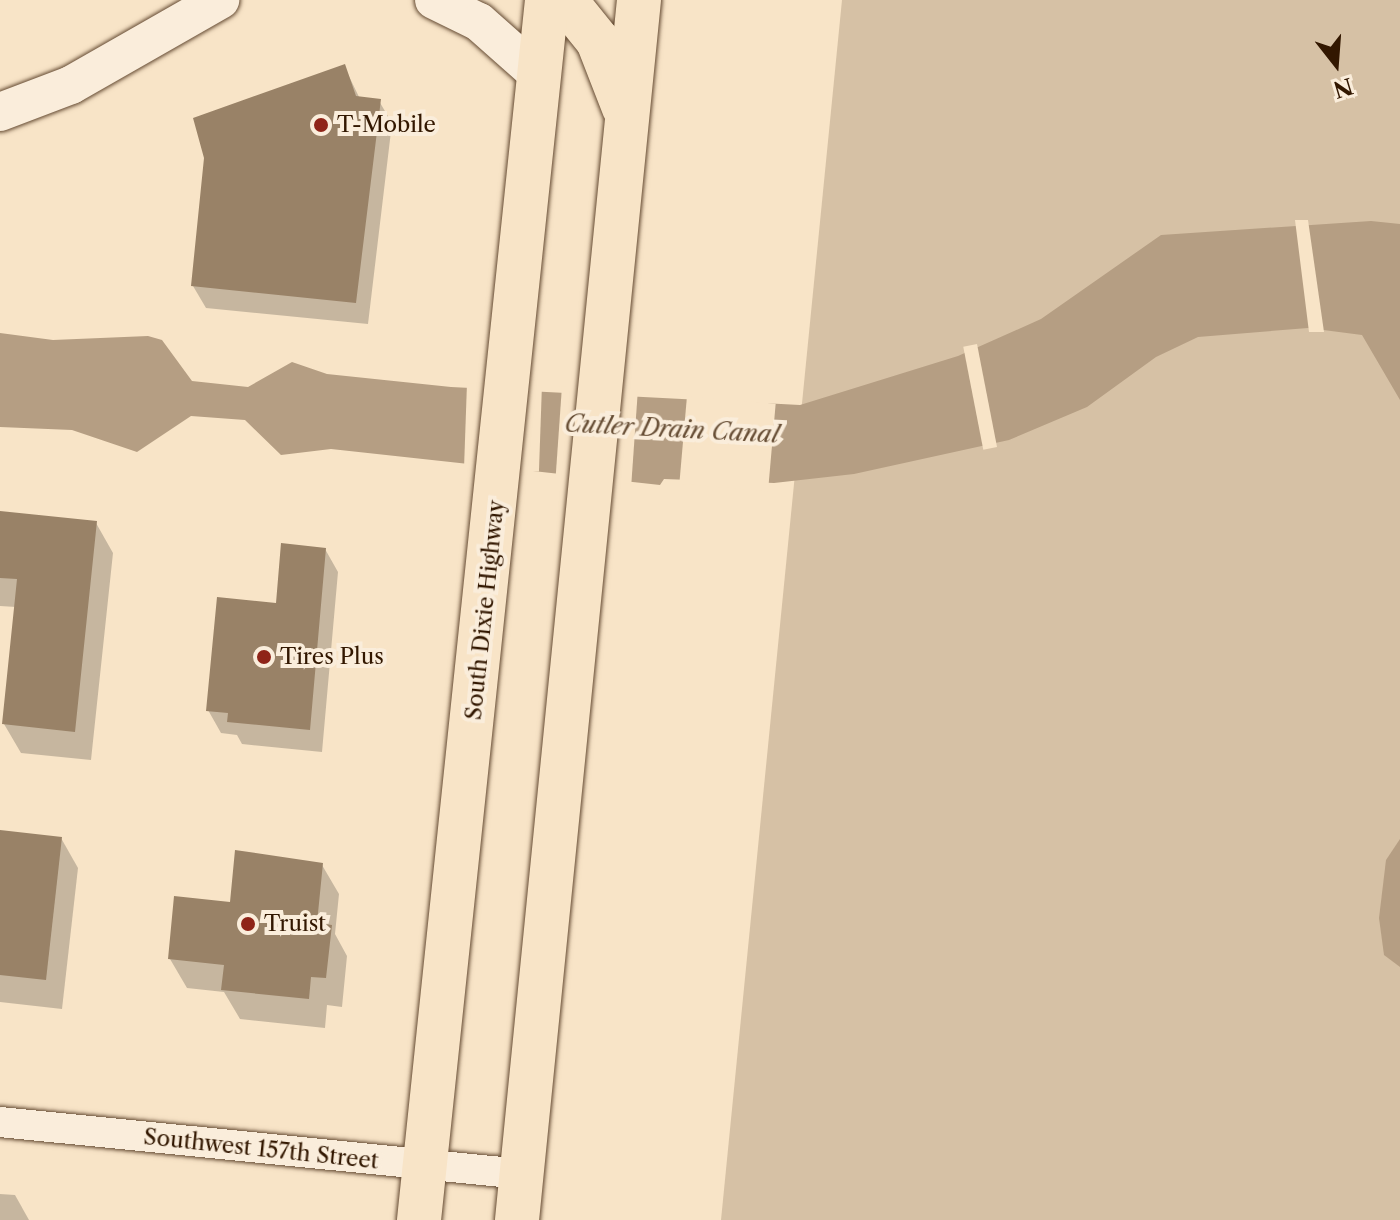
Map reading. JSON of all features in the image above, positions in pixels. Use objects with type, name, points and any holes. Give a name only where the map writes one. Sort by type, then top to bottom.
[{"type":"highway","name":"South Dixie Highway","points":[[419,1220],[496,511],[547,0]]},
{"type":"highway","points":[[565,0],[598,41],[627,118]]},
{"type":"highway","points":[[517,1220],[639,0]]},
{"type":"street","points":[[0,112],[71,85],[220,0]]},
{"type":"street","points":[[434,0],[479,22],[540,76]]},
{"type":"street","name":"Southwest 157th Street","points":[[0,1122],[522,1174]]},
{"type":"shaded area","points":[[842,0],[1400,0],[1400,1220],[721,1220]]},
{"type":"water","name":"Cutler Drain Canal","points":[[1371,221],[1400,224],[1400,400],[1362,335],[1308,328],[1198,337],[1156,357],[1087,407],[1009,440],[854,474],[774,483],[664,479],[660,485],[331,449],[281,455],[245,420],[191,416],[137,452],[72,430],[0,427],[0,333],[53,340],[148,336],[162,340],[192,381],[248,387],[292,362],[327,374],[451,387],[800,405],[958,356],[1041,319],[1161,235]]},
{"type":"water","points":[[1400,839],[1400,967],[1384,955],[1379,918],[1386,860]]},
{"type":"pier","points":[[1295,220],[1308,220],[1324,332],[1309,332]]},
{"type":"pier","points":[[977,344],[997,447],[983,450],[963,347]]},
{"type":"pier","points":[[467,383],[542,386],[539,472],[464,469]]},
{"type":"pier","points":[[562,386],[638,391],[631,484],[556,479]]},
{"type":"pier","points":[[687,396],[776,404],[768,491],[679,484]]},
{"type":"building","points":[[345,64],[356,96],[381,99],[356,303],[191,286],[204,158],[193,118]]},
{"type":"building","points":[[0,511],[97,521],[75,732],[2,724],[17,579],[0,578]]},
{"type":"building","name":"Tires Plus","points":[[281,543],[326,548],[310,730],[227,722],[228,713],[206,711],[217,597],[276,603]]},
{"type":"building","points":[[0,830],[62,837],[46,980],[0,975]]},
{"type":"building","name":"Truist","points":[[235,850],[323,863],[317,923],[332,925],[326,978],[311,977],[309,999],[221,990],[224,965],[168,959],[174,896],[230,902]]},
{"type":"place","name":"T-Mobile","points":[[321,125]]},
{"type":"place","name":"Tires Plus","points":[[264,657]]},
{"type":"place","name":"Truist","points":[[248,924]]}]
